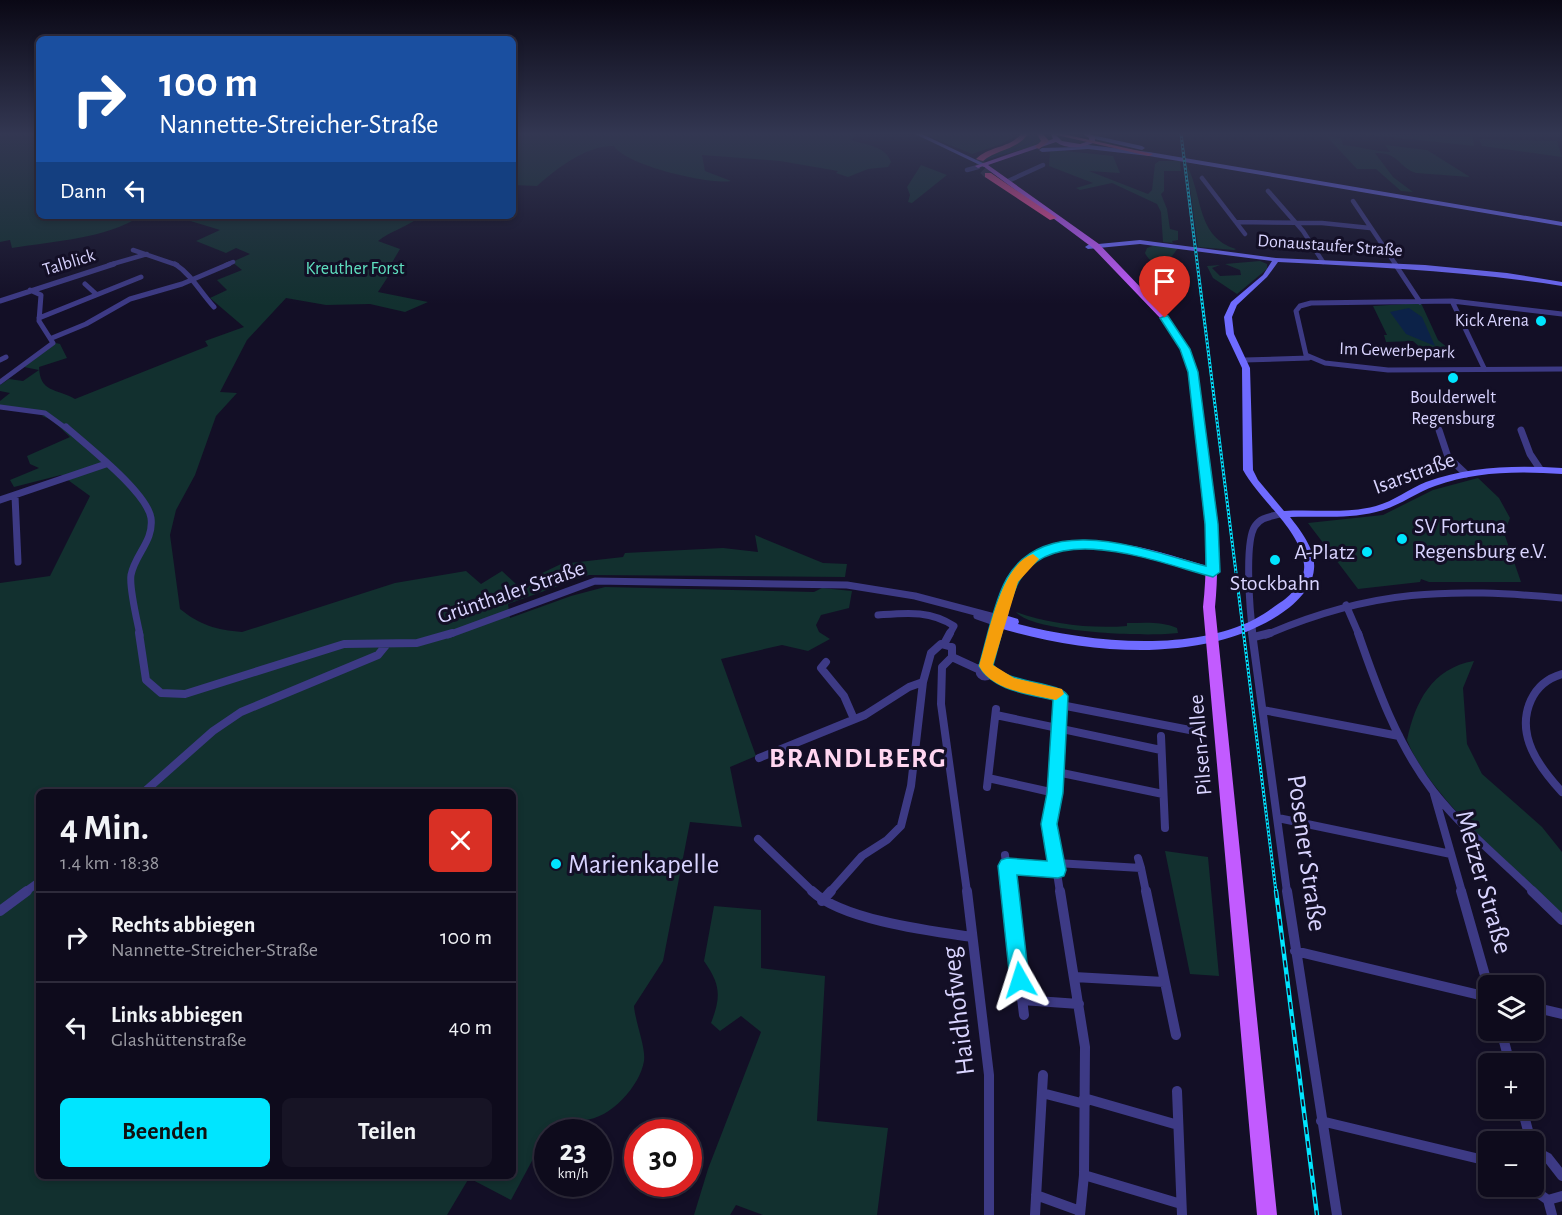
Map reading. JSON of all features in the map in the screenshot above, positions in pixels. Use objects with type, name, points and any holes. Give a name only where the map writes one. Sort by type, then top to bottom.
[{"type":"highway","points":[[1011,191],[1053,218]]},
{"type":"main road","points":[[1017,191],[1070,228]]},
{"type":"main road","points":[[1021,191],[1092,247]]},
{"type":"main road","name":"Pilsen-Allee","points":[[1092,247],[1174,329],[1191,366],[1211,524],[1213,572],[1209,607],[1267,1215]]},
{"type":"street","points":[[1212,191],[1245,234]]},
{"type":"street","points":[[1269,191],[1296,222],[1323,262]]},
{"type":"street","points":[[1371,191],[1562,223]]},
{"type":"street","points":[[1372,191],[1562,223]]},
{"type":"street","points":[[1353,201],[1420,302]]},
{"type":"street","points":[[1236,222],[1296,222],[1370,228]]},
{"type":"street","name":"Donaustaufer Straße","points":[[1092,247],[1140,242],[1276,260],[1395,265],[1507,275],[1562,284]]},
{"type":"street","points":[[133,250],[176,264],[193,280],[214,307]]},
{"type":"street","name":"Talblick","points":[[0,301],[147,254]]},
{"type":"street","points":[[1276,260],[1271,270],[1238,300],[1229,312],[1229,329],[1244,360],[1248,470],[1280,514]]},
{"type":"street","points":[[52,338],[86,324],[130,299],[193,280],[233,262]]},
{"type":"street","points":[[39,318],[141,277]]},
{"type":"street","points":[[85,284],[96,294]]},
{"type":"street","points":[[30,290],[43,298],[40,325],[52,338]]},
{"type":"street","name":"Im Gewerbepark","points":[[1309,358],[1304,352],[1296,313],[1300,306],[1314,303],[1452,301],[1562,314]]},
{"type":"street","name":"Im Gewerbepark","points":[[1452,301],[1484,368]]},
{"type":"street","points":[[0,382],[50,346],[52,338]]},
{"type":"street","name":"Im Gewerbepark","points":[[1244,360],[1309,358],[1330,364],[1388,370],[1562,369]]},
{"type":"street","points":[[0,407],[45,414],[56,419],[106,464],[0,500]]},
{"type":"street","points":[[1439,430],[1448,457],[1466,474]]},
{"type":"street","points":[[1521,430],[1530,454],[1540,469]]},
{"type":"street","name":"Grünthaler Straße","points":[[106,464],[139,496],[151,518],[149,540],[131,575],[146,680],[152,688],[161,693],[185,694],[344,644],[358,642],[407,645],[427,642],[595,581],[836,584],[881,589],[936,602],[1058,638],[1154,644],[1196,640],[1246,628],[1286,604],[1299,591],[1306,578],[1309,563],[1300,538],[1280,514]]},
{"type":"street","name":"Isarstraße","points":[[1280,514],[1374,509],[1392,504],[1428,484],[1466,474],[1509,469],[1562,471]]},
{"type":"street","points":[[15,496],[18,562]]},
{"type":"street","name":"Posener Straße","points":[[1280,514],[1261,519],[1252,533],[1248,593],[1295,951],[1337,1215]]},
{"type":"street","points":[[985,669],[1012,581],[1022,567],[1035,557],[1071,544],[1090,543],[1111,546],[1213,572]]},
{"type":"street","points":[[1254,637],[1270,634],[1285,625],[1346,605],[1400,596],[1450,592],[1491,592],[1562,598]]},
{"type":"street","points":[[1346,605],[1351,612],[1382,702],[1399,736],[1434,792],[1562,920]]},
{"type":"street","points":[[822,901],[862,856],[887,840],[901,826],[911,786],[923,682],[931,653],[935,647],[944,644],[954,626],[945,618],[924,612],[878,615]]},
{"type":"street","points":[[148,789],[235,716],[266,700],[364,662],[378,654],[387,644]]},
{"type":"street","points":[[944,644],[954,650],[952,657],[985,669],[1011,683],[1061,701],[1200,732]]},
{"type":"street","name":"Haidhofweg","points":[[952,657],[942,667],[942,704],[984,1019],[989,1076],[990,1215]]},
{"type":"street","points":[[826,662],[821,668],[844,696],[854,719]]},
{"type":"street","points":[[1562,674],[1547,680],[1535,692],[1529,701],[1525,722],[1530,748],[1537,761],[1562,792]]},
{"type":"street","points":[[759,758],[854,719],[909,687],[923,682]]},
{"type":"street","points":[[1036,1196],[1080,1213],[1084,1175],[1085,1047],[1049,824],[1055,793],[1061,701]]},
{"type":"street","points":[[1263,710],[1399,736]]},
{"type":"street","points":[[1055,793],[988,782],[996,712],[1161,750]]},
{"type":"street","points":[[1161,736],[1165,828]]},
{"type":"street","points":[[1056,772],[1163,794]]},
{"type":"street","name":"Metzer Straße","points":[[1434,792],[1485,975]]},
{"type":"street","points":[[1278,818],[1451,854]]},
{"type":"street","points":[[758,839],[822,901],[916,929],[972,937]]},
{"type":"street","points":[[1005,855],[1024,1015]]},
{"type":"street","points":[[1007,866],[1057,867],[1139,863],[1176,1035]]},
{"type":"street","points":[[0,911],[36,884]]},
{"type":"street","points":[[1295,951],[1478,995]]},
{"type":"street","points":[[1074,977],[1164,982]]},
{"type":"street","points":[[1022,1000],[1079,1004]]},
{"type":"street","points":[[1544,1010],[1562,1014]]},
{"type":"street","points":[[1035,1215],[1043,1075]]},
{"type":"street","points":[[1084,1175],[1182,1209],[1177,1091]]},
{"type":"street","points":[[1042,1093],[1085,1101],[1178,1125]]},
{"type":"street","points":[[1321,1121],[1478,1159]]},
{"type":"street","points":[[1544,1156],[1562,1176]]},
{"type":"street","points":[[1548,1200],[1562,1196]]},
{"type":"street","points":[[1544,1197],[1548,1200],[1551,1215]]},
{"type":"green space","points":[[0,191],[36,191],[36,219],[136,219],[111,230],[79,238],[12,248],[10,240],[0,242]]},
{"type":"green space","points":[[908,191],[927,191],[912,203],[908,202]]},
{"type":"green space","points":[[1128,191],[1140,191],[1148,194],[1151,191],[1164,191],[1161,194],[1167,209],[1170,229],[1178,231],[1178,240],[1172,241],[1173,243],[1163,242],[1161,212],[1157,204]]},
{"type":"green space","points":[[1190,191],[1196,191],[1202,214],[1214,235],[1223,243],[1236,249],[1198,247]]},
{"type":"green space","name":"Kreuther Forst","points":[[184,219],[417,219],[378,241],[400,249],[390,266],[391,272],[378,292],[428,302],[405,312],[370,304],[326,305],[286,298],[247,340],[220,392],[237,393],[216,416],[195,475],[176,510],[170,535],[180,609],[194,619],[216,628],[242,632],[395,583],[466,571],[481,584],[502,571],[517,585],[561,564],[623,557],[625,553],[723,548],[758,552],[755,535],[823,563],[847,564],[845,577],[589,575],[508,604],[510,618],[571,596],[605,587],[814,592],[822,588],[852,591],[849,608],[821,615],[816,625],[819,632],[830,639],[808,651],[782,645],[721,659],[756,756],[730,767],[742,827],[690,822],[663,961],[634,1006],[644,1056],[637,1081],[622,1100],[604,1114],[594,1118],[534,1119],[534,1157],[511,1200],[471,1179],[516,1179],[516,789],[36,789],[36,1179],[468,1179],[447,1215],[0,1215],[0,583],[50,576],[90,496],[61,475],[14,487],[10,480],[39,468],[30,464],[27,456],[70,437],[52,420],[42,416],[46,414],[0,406],[0,401],[10,393],[0,391],[0,385],[9,379],[23,381],[39,370],[24,367],[56,343],[60,344],[67,358],[39,367],[42,381],[50,389],[75,399],[208,346],[205,341],[244,327],[210,298],[227,290],[217,280],[242,270],[232,262],[250,254],[236,248],[226,253],[196,241],[220,230]]},
{"type":"green space","points":[[1155,245],[1178,248],[1167,263],[1157,264],[1151,261],[1145,253],[1147,248]]},
{"type":"green space","points":[[1260,261],[1267,264],[1267,269],[1237,294],[1213,278],[1207,266],[1220,265],[1212,268],[1220,276],[1241,275],[1240,270],[1225,264]]},
{"type":"green space","points":[[1421,303],[1438,340],[1453,352],[1424,351],[1413,341],[1386,342],[1384,335],[1387,335],[1373,306]]},
{"type":"green space","name":"SV Fortuna Regensburg e.V.","points":[[1478,478],[1499,498],[1510,518],[1504,533],[1521,582],[1429,582],[1421,579],[1420,582],[1358,589],[1308,523],[1383,515],[1433,490]]},
{"type":"green space","points":[[1016,612],[1042,620],[1085,626],[1114,627],[1127,626],[1127,623],[1159,623],[1177,628],[1178,633],[1119,634],[1068,629],[1045,625],[1027,619]]},
{"type":"green space","points":[[1474,661],[1463,688],[1467,744],[1482,774],[1542,827],[1562,852],[1562,916],[1454,808],[1418,762],[1407,740],[1421,700],[1436,679],[1459,665]]},
{"type":"green space","points":[[1165,851],[1208,857],[1219,976],[1190,974]]},
{"type":"green space","points":[[714,906],[761,910],[761,968],[825,976],[817,1121],[888,1128],[877,1215],[763,1215],[736,1205],[730,1215],[694,1215],[699,1197],[702,1197],[708,1169],[761,1032],[741,1016],[720,1031],[711,1023],[717,1006],[718,991],[714,977],[704,961]]},
{"type":"water","points":[[1409,308],[1422,317],[1435,346],[1406,334],[1390,312]]},
{"type":"railway","points":[[1188,191],[1276,892]]},
{"type":"railway","points":[[1276,891],[1317,1215]]},
{"type":"slow traffic","points":[[1033,559],[1022,567],[1012,581],[986,666],[990,668],[991,673],[1003,680],[1056,694]]},
{"type":"place","name":"Kick Arena","points":[[1541,321]]},
{"type":"place","name":"Boulderwelt Regensburg","points":[[1453,378]]},
{"type":"place","name":"SV Fortuna Regensburg e.V.","points":[[1402,539]]},
{"type":"place","name":"A-Platz","points":[[1367,552]]},
{"type":"place","name":"Stockbahn","points":[[1275,560]]},
{"type":"place","name":"Marienkapelle","points":[[556,864]]},
{"type":"district","name":"BRANDLBERG","points":[[858,759]]},
{"type":"route","points":[[1020,980],[1007,866],[1058,870],[1049,824],[1055,793],[1061,696],[1003,680],[991,673],[990,668],[986,666],[1012,581],[1022,567],[1035,557],[1062,546],[1080,543],[1111,546],[1213,572],[1211,524],[1193,372],[1185,349],[1165,318]]}]
